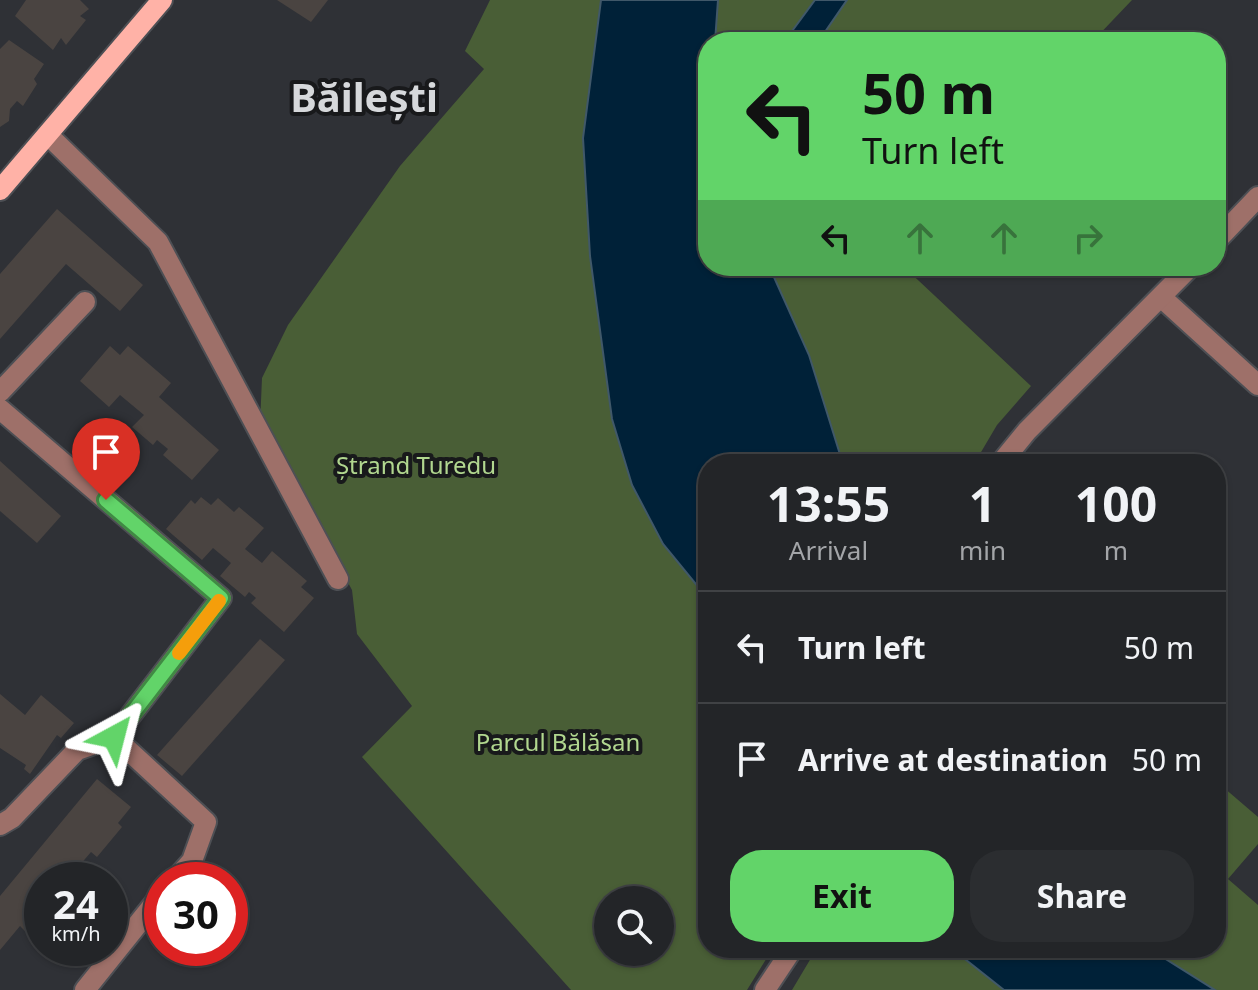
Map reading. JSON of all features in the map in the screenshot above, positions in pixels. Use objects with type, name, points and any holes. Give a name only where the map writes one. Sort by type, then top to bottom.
[{"type":"main road","points":[[4,179],[48,135],[162,0]]},
{"type":"street","points":[[48,135],[158,242],[338,579]]},
{"type":"street","points":[[1226,231],[1258,197]]},
{"type":"street","points":[[1008,454],[1027,431],[1181,276]]},
{"type":"street","points":[[1161,297],[1258,385]]},
{"type":"street","points":[[0,392],[85,302]]},
{"type":"street","points":[[0,409],[221,598],[114,737],[77,750],[12,818],[0,825]]},
{"type":"street","points":[[114,737],[206,822],[191,862]]},
{"type":"street","points":[[85,990],[144,916]]},
{"type":"street","points":[[765,990],[786,958]]},
{"type":"green space","name":"Parcul Bălăsan","points":[[490,0],[1132,0],[1102,32],[698,32],[698,276],[914,276],[1031,386],[997,425],[980,454],[698,454],[698,958],[767,958],[747,990],[571,990],[362,757],[412,706],[357,634],[352,590],[274,443],[260,425],[262,378],[288,325],[400,166],[484,69],[465,51]]},
{"type":"green space","points":[[1226,790],[1258,817],[1258,844],[1228,879],[1258,905],[1258,990],[792,990],[811,958],[1226,958]]},
{"type":"water","points":[[601,0],[718,0],[716,32],[698,32],[698,276],[773,276],[809,355],[840,454],[698,454],[698,587],[663,544],[632,485],[612,419],[590,256],[583,138]]},
{"type":"water","points":[[815,0],[847,0],[825,32],[791,32]]},
{"type":"water","points":[[964,958],[1164,958],[1215,990],[1004,990]]},
{"type":"building","points":[[26,0],[80,0],[89,9],[80,16],[86,20],[66,45],[61,38],[53,50],[15,16]]},
{"type":"building","points":[[277,0],[328,0],[311,22]]},
{"type":"building","points":[[9,40],[44,64],[34,79],[37,84],[23,106],[17,101],[10,109],[9,121],[0,127],[0,49]]},
{"type":"building","points":[[57,209],[143,285],[120,311],[66,264],[0,339],[0,274]]},
{"type":"building","points":[[110,346],[120,355],[128,346],[171,383],[159,397],[219,450],[192,480],[163,455],[168,449],[157,440],[153,445],[132,427],[144,415],[120,395],[109,407],[80,381]]},
{"type":"building","points":[[0,461],[61,516],[37,543],[0,511]]},
{"type":"building","points":[[201,497],[211,505],[218,498],[234,512],[239,507],[264,528],[245,549],[262,563],[272,551],[307,581],[301,587],[314,598],[284,632],[251,603],[256,598],[249,592],[245,597],[220,576],[231,563],[213,548],[202,560],[166,529],[191,500],[195,504]]},
{"type":"building","points":[[260,639],[285,660],[182,776],[157,755]]},
{"type":"building","points":[[0,694],[25,715],[41,695],[74,723],[61,738],[57,735],[30,774],[24,769],[26,765],[0,748]]},
{"type":"building","points":[[97,779],[131,807],[118,823],[122,827],[97,857],[91,852],[82,862],[28,862]]},
{"type":"building","points":[[24,867],[24,930],[20,926],[0,950],[0,896]]},
{"type":"slow traffic","points":[[179,653],[219,601]]},
{"type":"district","name":"Băilești","points":[[364,98]]},
{"type":"route","points":[[106,500],[221,598],[114,737]]},
{"type":"park label","name":"Ștrand Turedu","points":[[416,466]]}]
